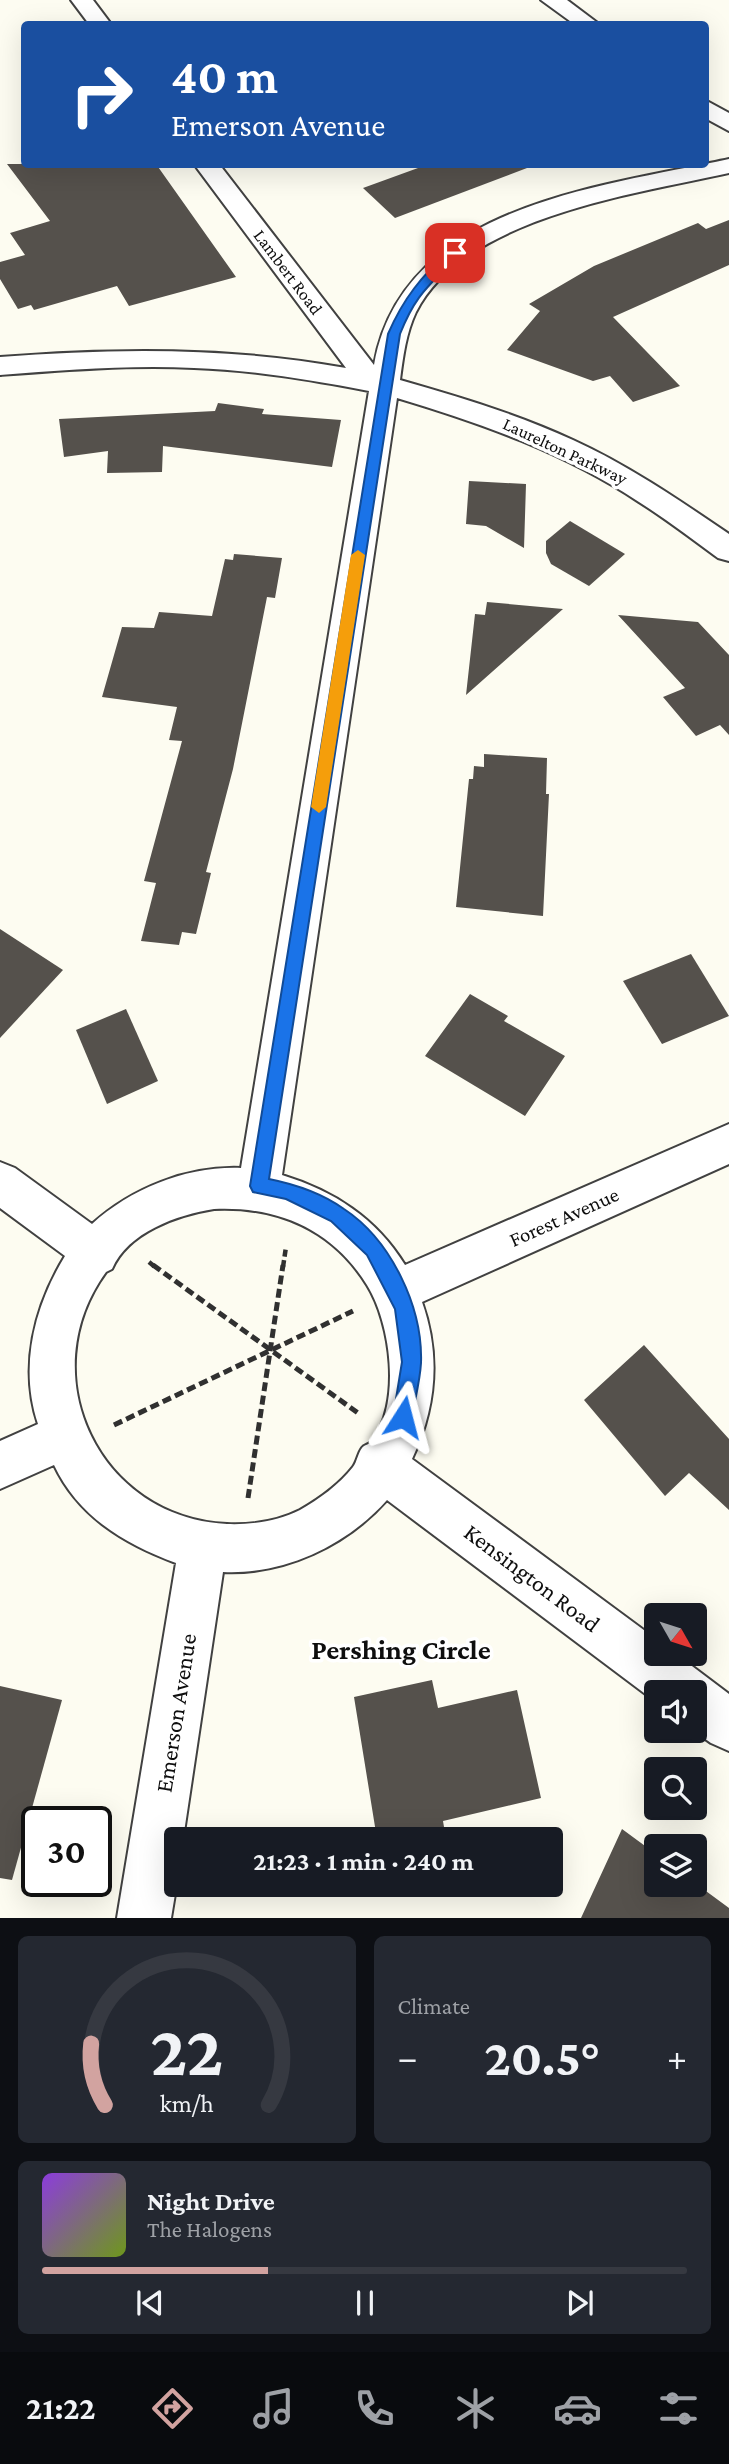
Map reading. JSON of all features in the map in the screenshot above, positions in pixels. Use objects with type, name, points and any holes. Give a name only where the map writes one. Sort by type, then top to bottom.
[{"type":"street","points":[[82,0],[98,21]]},
{"type":"street","points":[[552,0],[584,21]]},
{"type":"street","points":[[709,110],[729,124]]},
{"type":"street","points":[[277,1190],[377,382],[405,306],[429,275],[455,253],[489,232],[524,217],[729,166]]},
{"type":"street","name":"Lambert Road","points":[[209,168],[377,382]]},
{"type":"street","name":"Laurelton Parkway","points":[[0,366],[66,358],[138,355],[221,358],[303,368],[377,382],[485,414],[561,445],[624,478],[695,523],[729,550]]},
{"type":"street","name":"Forest Avenue","points":[[398,1290],[729,1144]]},
{"type":"street","points":[[0,1182],[106,1246]]},
{"type":"street","points":[[213,1187],[277,1190],[338,1215],[374,1248],[398,1290],[404,1307],[411,1362],[403,1417],[386,1451],[354,1496],[306,1531],[256,1548],[221,1549],[176,1545],[129,1523],[84,1480],[65,1442],[52,1386],[57,1339],[71,1297],[106,1246],[165,1202],[213,1187]]},
{"type":"street","points":[[0,1465],[65,1442]]},
{"type":"street","name":"Kensington Road","points":[[386,1451],[670,1680]]},
{"type":"street","name":"Emerson Avenue","points":[[144,1918],[221,1549]]},
{"type":"street","points":[[707,1709],[729,1725]]},
{"type":"path","points":[[221,1549],[271,1350],[277,1190]]},
{"type":"path","points":[[106,1246],[271,1350],[386,1451]]},
{"type":"path","points":[[65,1442],[398,1290]]},
{"type":"building","points":[[7,164],[21,164],[21,168],[159,168],[236,277],[129,306],[117,286],[34,310],[31,305],[18,309],[0,279],[0,262],[25,255],[10,233],[50,221]]},
{"type":"building","points":[[418,168],[527,168],[395,218],[363,188]]},
{"type":"building","points":[[729,220],[729,265],[613,317],[680,386],[633,402],[610,376],[593,381],[507,350],[540,311],[529,304],[594,266],[698,223],[706,229]]},
{"type":"building","points":[[218,403],[264,409],[262,414],[341,420],[332,467],[163,446],[162,472],[107,473],[108,451],[64,457],[59,419],[215,411]]},
{"type":"building","points":[[469,481],[526,484],[524,548],[486,526],[466,524]]},
{"type":"building","points":[[570,521],[625,554],[589,586],[551,564],[546,553],[546,541]]},
{"type":"building","points":[[234,554],[282,558],[275,598],[267,597],[233,769],[206,872],[211,873],[196,934],[182,932],[179,945],[141,941],[156,883],[144,881],[182,741],[169,740],[177,707],[102,697],[122,627],[154,628],[159,612],[212,616],[225,559],[233,560]]},
{"type":"building","points":[[487,602],[563,609],[466,695],[475,614],[485,615]]},
{"type":"building","points":[[618,615],[698,622],[729,655],[729,735],[720,725],[696,736],[663,697],[685,688]]},
{"type":"building","points":[[484,754],[547,758],[546,794],[549,794],[543,916],[456,907],[469,779],[473,779],[474,766],[484,767]]},
{"type":"building","points":[[0,929],[63,970],[0,1038]]},
{"type":"building","points":[[691,954],[729,1016],[662,1044],[623,981]]},
{"type":"building","points":[[470,994],[508,1016],[504,1021],[565,1056],[525,1116],[425,1056]]},
{"type":"building","points":[[126,1009],[158,1081],[107,1104],[76,1030]]},
{"type":"building","points":[[644,1345],[729,1439],[729,1510],[689,1473],[665,1496],[584,1400]]},
{"type":"building","points":[[432,1680],[438,1708],[517,1690],[541,1798],[443,1821],[444,1827],[375,1827],[354,1697]]},
{"type":"building","points":[[0,1686],[62,1700],[33,1806],[21,1806],[21,1848],[12,1880],[0,1878]]},
{"type":"building","points":[[622,1829],[644,1845],[644,1897],[707,1897],[707,1892],[729,1908],[729,1918],[581,1918]]},
{"type":"slow traffic","points":[[319,807],[358,555]]},
{"type":"district","name":"Pershing Circle","points":[[401,1649]]},
{"type":"route","points":[[403,1417],[411,1362],[404,1307],[398,1290],[374,1248],[338,1215],[288,1191],[259,1186],[394,334],[405,306],[429,275],[455,253]]}]
